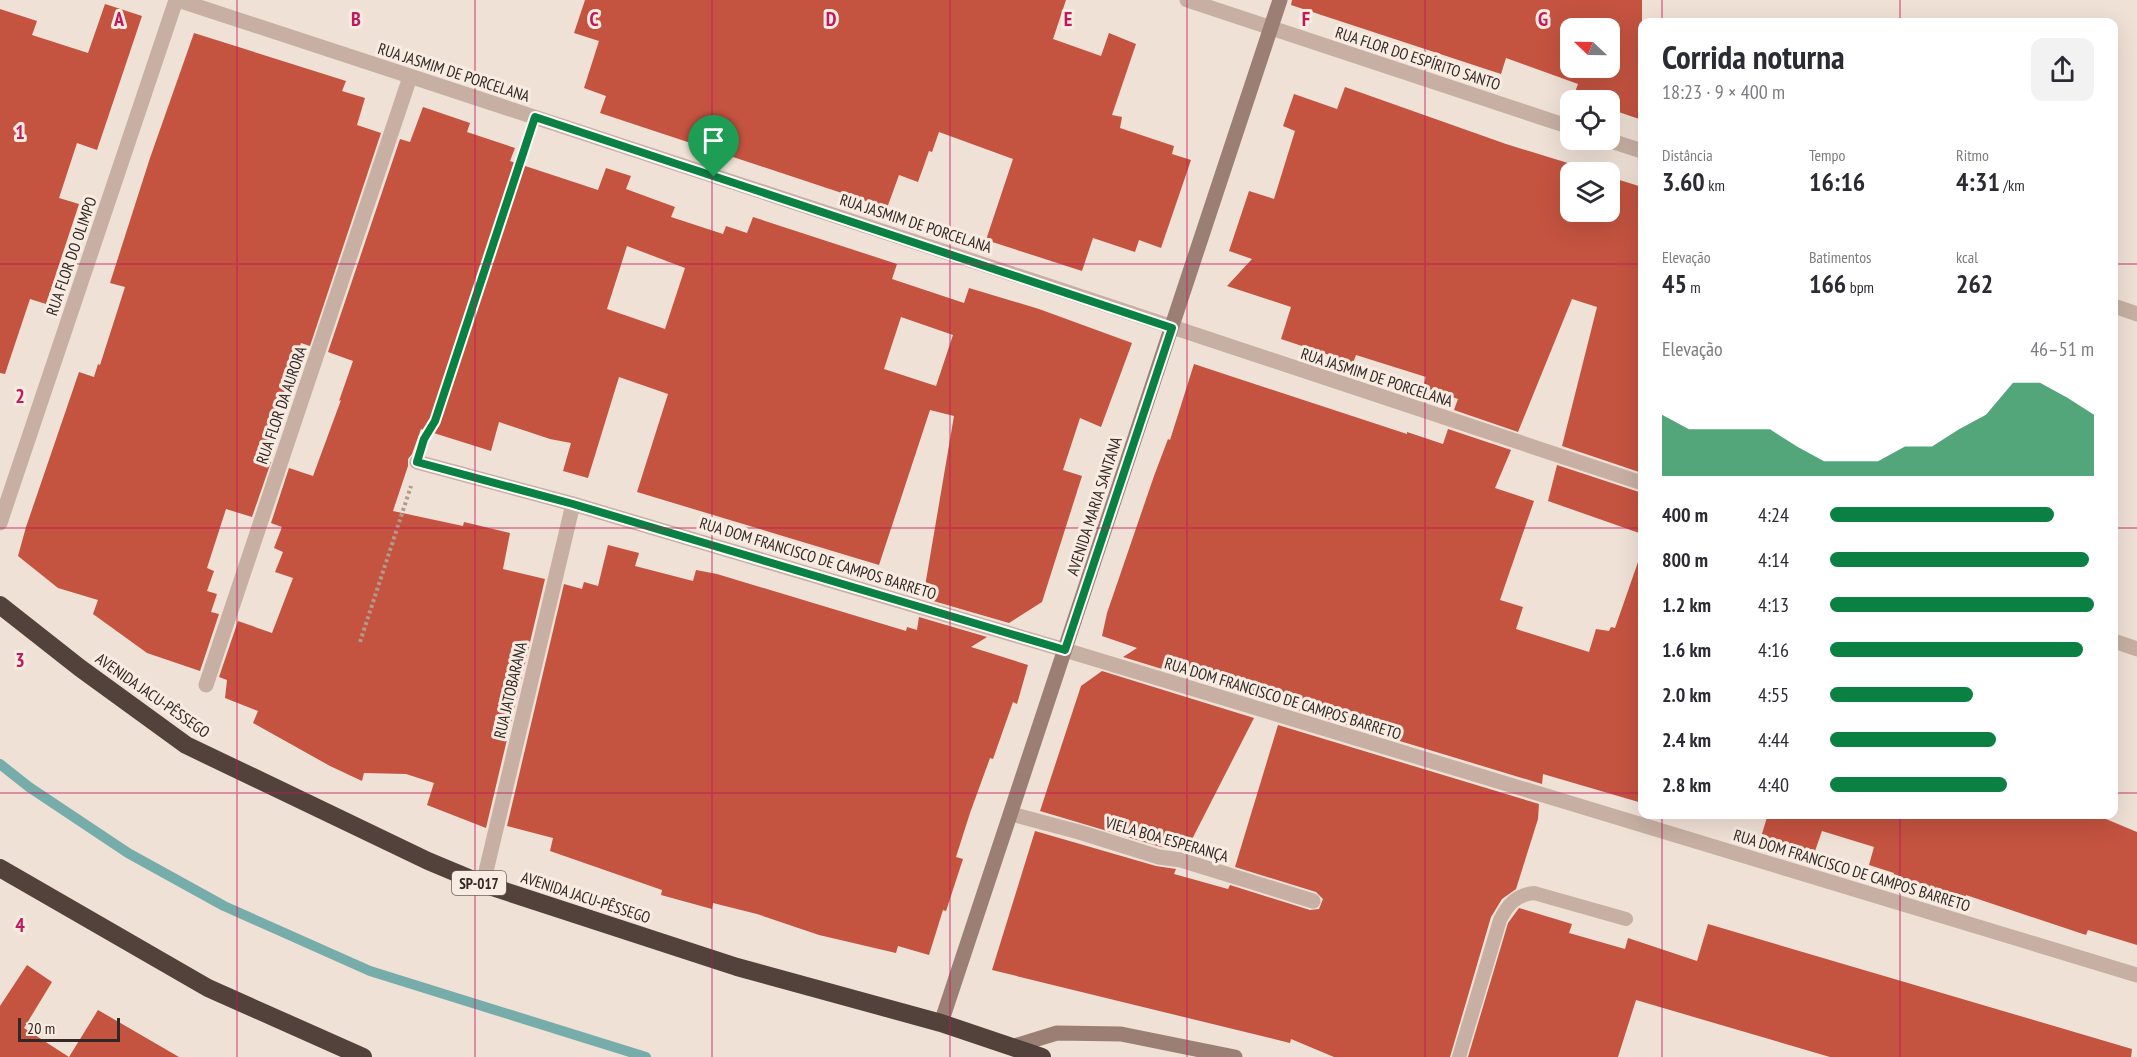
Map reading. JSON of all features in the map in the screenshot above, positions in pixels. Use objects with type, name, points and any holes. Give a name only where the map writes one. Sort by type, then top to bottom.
[{"type":"highway","name":"AVENIDA JACU-PÊSSEGO","points":[[0,605],[80,668],[186,745],[417,856],[483,884],[737,967],[941,1023],[1042,1057]]},
{"type":"highway","points":[[0,868],[208,988],[363,1057]]},
{"type":"street","name":"RUA JASMIM DE PORCELANA","points":[[177,0],[1638,482]]},
{"type":"street","name":"RUA FLOR DO OLIMPO","points":[[0,524],[177,0]]},
{"type":"street","name":"RUA FLOR DO ESPÍRITO SANTO","points":[[1187,0],[1560,124]]},
{"type":"street","name":"AVENIDA MARIA SANTANA","points":[[941,1023],[1280,0]]},
{"type":"street","name":"RUA FLOR DA AURORA","points":[[206,685],[410,77]]},
{"type":"street","points":[[1620,144],[1638,150]]},
{"type":"street","points":[[2118,307],[2137,314]]},
{"type":"street","name":"RUA DOM FRANCISCO DE CAMPOS BARRETO","points":[[417,462],[573,504],[1065,650],[2137,975]]},
{"type":"street","name":"RUA JATOBARANA","points":[[483,884],[573,504]]},
{"type":"street","points":[[2118,642],[2137,649]]},
{"type":"street","name":"VIELA BOA ESPERANÇA","points":[[1011,814],[1159,857],[1182,860],[1313,901]]},
{"type":"street","points":[[1011,1047],[1057,1033],[1121,1034],[1235,1057]]},
{"type":"lane","points":[[1459,1057],[1500,920],[1505,909],[1514,900],[1522,894],[1540,894],[1626,919]]},
{"type":"path","points":[[360,642],[424,439],[435,421],[535,117]]},
{"type":"building","points":[[585,0],[1066,0],[1053,39],[1101,56],[1109,33],[1136,44],[1112,115],[1122,117],[1120,128],[1174,146],[1172,154],[1191,160],[1161,248],[1139,240],[1135,252],[1093,238],[1082,271],[986,240],[1013,159],[939,132],[932,152],[929,151],[918,182],[899,175],[887,208],[600,113],[606,96],[584,88],[599,41],[574,33]]},
{"type":"building","points":[[1292,0],[1642,0],[1642,18],[1638,18],[1638,119],[1620,112],[1620,90],[1576,90],[1578,84],[1561,78],[1620,78],[1620,18],[1560,18],[1560,78],[1506,58],[1501,74],[1291,5]]},
{"type":"building","points":[[105,4],[142,16],[97,150],[77,143],[59,198],[79,204],[46,304],[30,299],[5,374],[0,373],[0,9],[37,21],[32,35],[88,53]]},
{"type":"building","points":[[194,33],[346,81],[342,91],[365,98],[357,125],[381,133],[310,346],[301,343],[288,381],[262,459],[271,462],[252,517],[226,509],[207,568],[214,571],[207,591],[217,594],[211,612],[219,614],[200,671],[147,653],[93,614],[98,600],[58,588],[18,556],[79,372],[94,377],[98,364],[100,365],[125,287],[110,283],[150,158]]},
{"type":"building","points":[[1345,87],[1506,144],[1564,162],[1560,162],[1560,222],[1620,222],[1620,180],[1638,186],[1638,472],[1562,446],[1597,307],[1572,299],[1518,432],[1454,410],[1458,399],[1423,387],[1426,377],[1356,355],[1353,363],[1281,339],[1291,307],[1227,286],[1252,259],[1229,251],[1249,191],[1274,199],[1295,131],[1283,126],[1294,94],[1337,109]]},
{"type":"building","points":[[423,107],[470,123],[467,132],[515,148],[510,161],[598,190],[606,168],[631,176],[626,189],[675,207],[671,217],[723,234],[726,226],[747,233],[753,217],[897,264],[892,279],[964,303],[969,288],[1039,309],[1132,343],[1101,427],[1080,418],[1063,470],[1082,476],[1042,602],[1009,623],[923,598],[954,416],[930,410],[879,565],[637,492],[668,394],[619,377],[588,478],[563,471],[571,443],[550,439],[499,422],[491,451],[421,429],[408,459],[408,466],[393,511],[463,526],[464,522],[510,533],[503,569],[545,579],[486,828],[427,805],[434,783],[406,774],[364,773],[362,781],[253,723],[258,711],[225,698],[227,680],[219,677],[238,621],[272,633],[293,578],[275,572],[283,552],[274,548],[282,527],[271,523],[289,468],[313,476],[341,400],[339,401],[353,361],[328,352],[400,139],[410,142]],"holes":[[[627,246],[685,268],[665,329],[607,309]],[[901,317],[953,335],[936,386],[884,369]]]},
{"type":"building","points":[[1194,364],[1443,444],[1448,429],[1511,450],[1495,488],[1534,501],[1500,600],[1523,607],[1516,629],[1589,652],[1596,629],[1609,631],[1611,627],[1615,628],[1638,562],[1638,802],[1543,774],[1542,784],[1284,706],[1287,694],[1270,687],[1263,700],[1123,657],[1137,648],[1102,636],[1107,613],[1154,476],[1168,439],[1170,440]]},
{"type":"building","points":[[1557,465],[1638,492],[1638,533],[1548,501]]},
{"type":"building","points":[[608,545],[639,553],[635,566],[693,581],[696,570],[717,574],[906,631],[907,627],[917,630],[919,617],[987,637],[971,647],[1028,665],[1017,704],[1013,702],[993,759],[990,758],[970,813],[956,857],[963,859],[946,911],[943,910],[929,955],[898,946],[896,953],[819,935],[757,914],[713,903],[712,909],[661,895],[662,890],[550,851],[553,838],[507,826],[564,584],[582,589],[584,582],[598,586]]},
{"type":"building","points":[[1102,671],[1254,718],[1186,851],[1161,847],[1040,811],[1081,686]]},
{"type":"building","points":[[1278,725],[1539,804],[1538,819],[1516,889],[1502,899],[1491,917],[1450,1057],[1334,1057],[1291,1039],[1290,1043],[992,970],[1035,831],[1156,866],[1176,869],[1174,874],[1228,889],[1230,885],[1310,910],[1319,909],[1323,899],[1316,892],[1235,867]]},
{"type":"building","points":[[1766,819],[2106,819],[2137,832],[2137,945],[2088,930],[2086,935],[1966,895],[1965,899],[1893,877],[1894,873],[1869,865],[1874,847],[1822,831],[1814,854],[1761,837]]},
{"type":"building","points":[[1519,908],[1572,924],[1569,933],[1625,949],[1628,938],[1697,961],[1708,924],[2132,1049],[2131,1057],[1830,1057],[1636,1000],[1618,1057],[1468,1057],[1508,923]]},
{"type":"building","points":[[27,965],[52,982],[24,1028],[69,1057],[0,1057],[0,1006]]},
{"type":"building","points":[[98,1010],[179,1057],[69,1057]]},
{"type":"waterway","points":[[0,764],[29,787],[128,853],[224,906],[370,971],[646,1057]]},
{"type":"route","points":[[535,117],[714,177],[1172,328],[1065,650],[573,504],[417,462],[424,439],[435,421],[535,117]]}]
